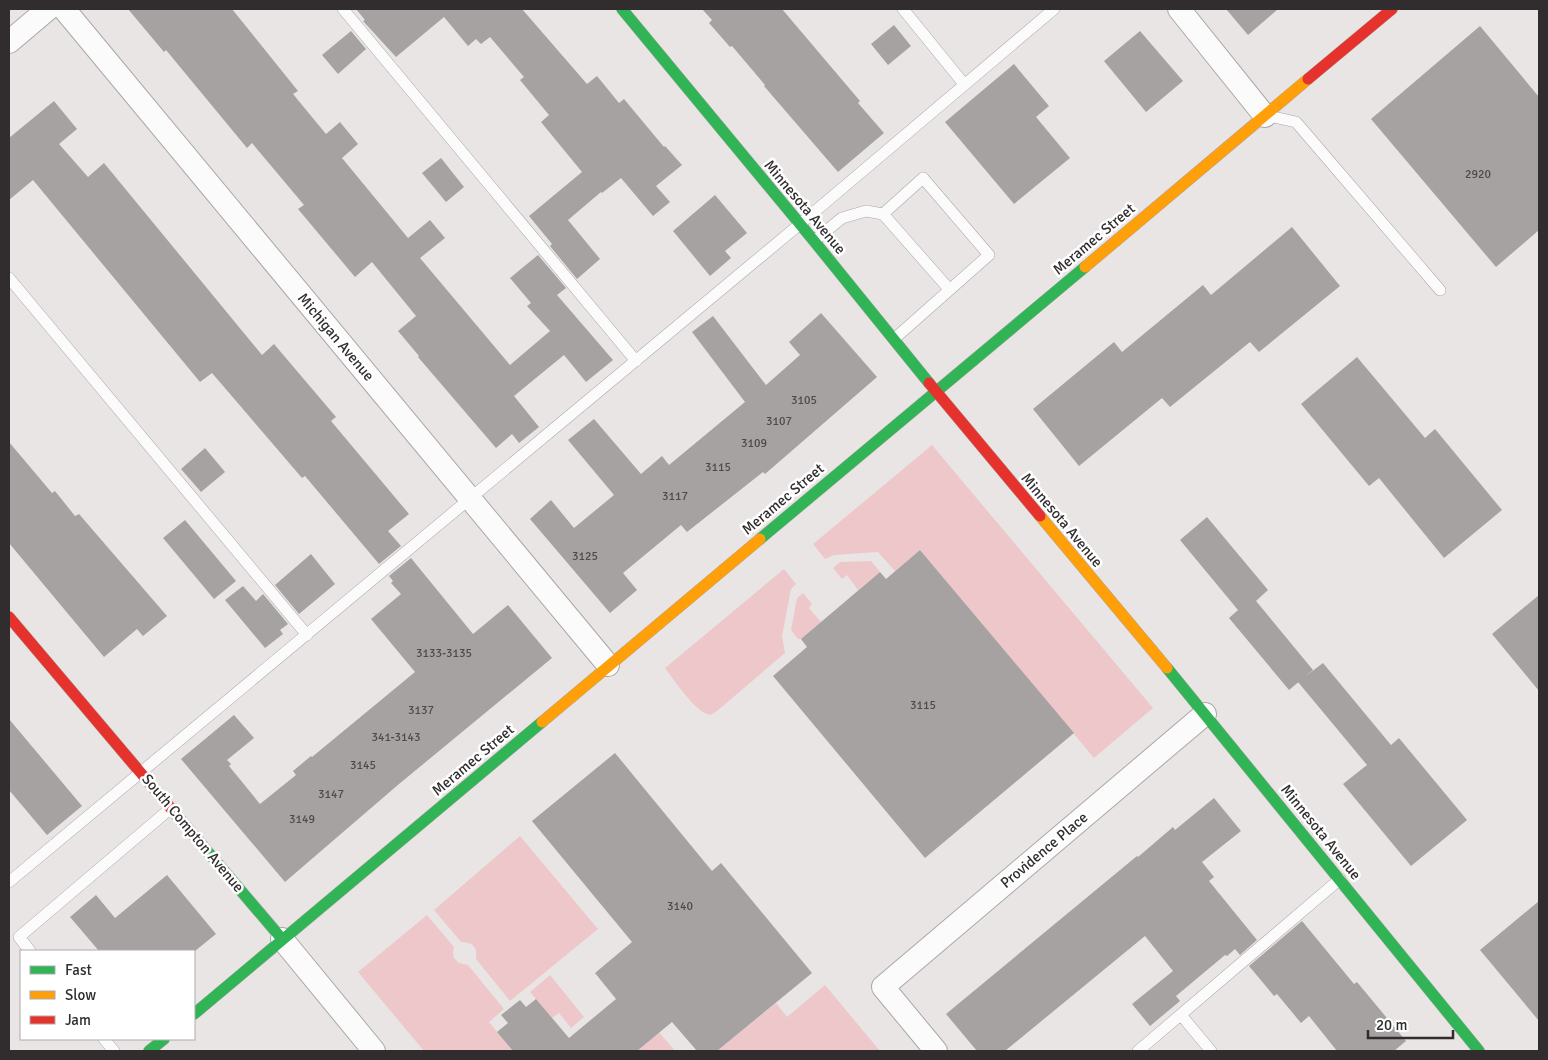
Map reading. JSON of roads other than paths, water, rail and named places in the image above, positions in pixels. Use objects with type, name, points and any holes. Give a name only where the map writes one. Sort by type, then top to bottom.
[{"type":"street","points":[[9,42],[48,9]]},
{"type":"street","name":"Michigan Avenue","points":[[64,9],[608,665]]},
{"type":"street","name":"Minnesota Avenue","points":[[622,9],[935,391],[1205,714],[1479,1051]]},
{"type":"street","points":[[1179,9],[1265,116]]},
{"type":"street","name":"Meramec Street","points":[[195,1013],[1392,9]]},
{"type":"street","name":"South Compton Avenue","points":[[9,618],[282,939],[374,1051]]},
{"type":"street","name":"Providence Place","points":[[936,1051],[883,987],[1205,714]]},
{"type":"street","points":[[149,1051],[163,1040]]},
{"type":"lane","points":[[343,9],[636,361]]},
{"type":"lane","points":[[902,9],[964,84]]},
{"type":"lane","points":[[9,882],[800,224],[1054,9]]},
{"type":"lane","points":[[1265,116],[1296,122],[1440,290]]},
{"type":"lane","points":[[883,214],[923,178],[989,255],[894,339]]},
{"type":"lane","points":[[814,241],[842,218],[866,211],[883,214],[949,289]]},
{"type":"lane","points":[[9,278],[306,635]]},
{"type":"lane","points":[[29,950],[19,937],[171,808]]},
{"type":"lane","points":[[1138,1051],[1340,880]]},
{"type":"lane","points":[[1181,1015],[1211,1051]]},
{"type":"lane","points":[[105,1040],[114,1051]]}]
